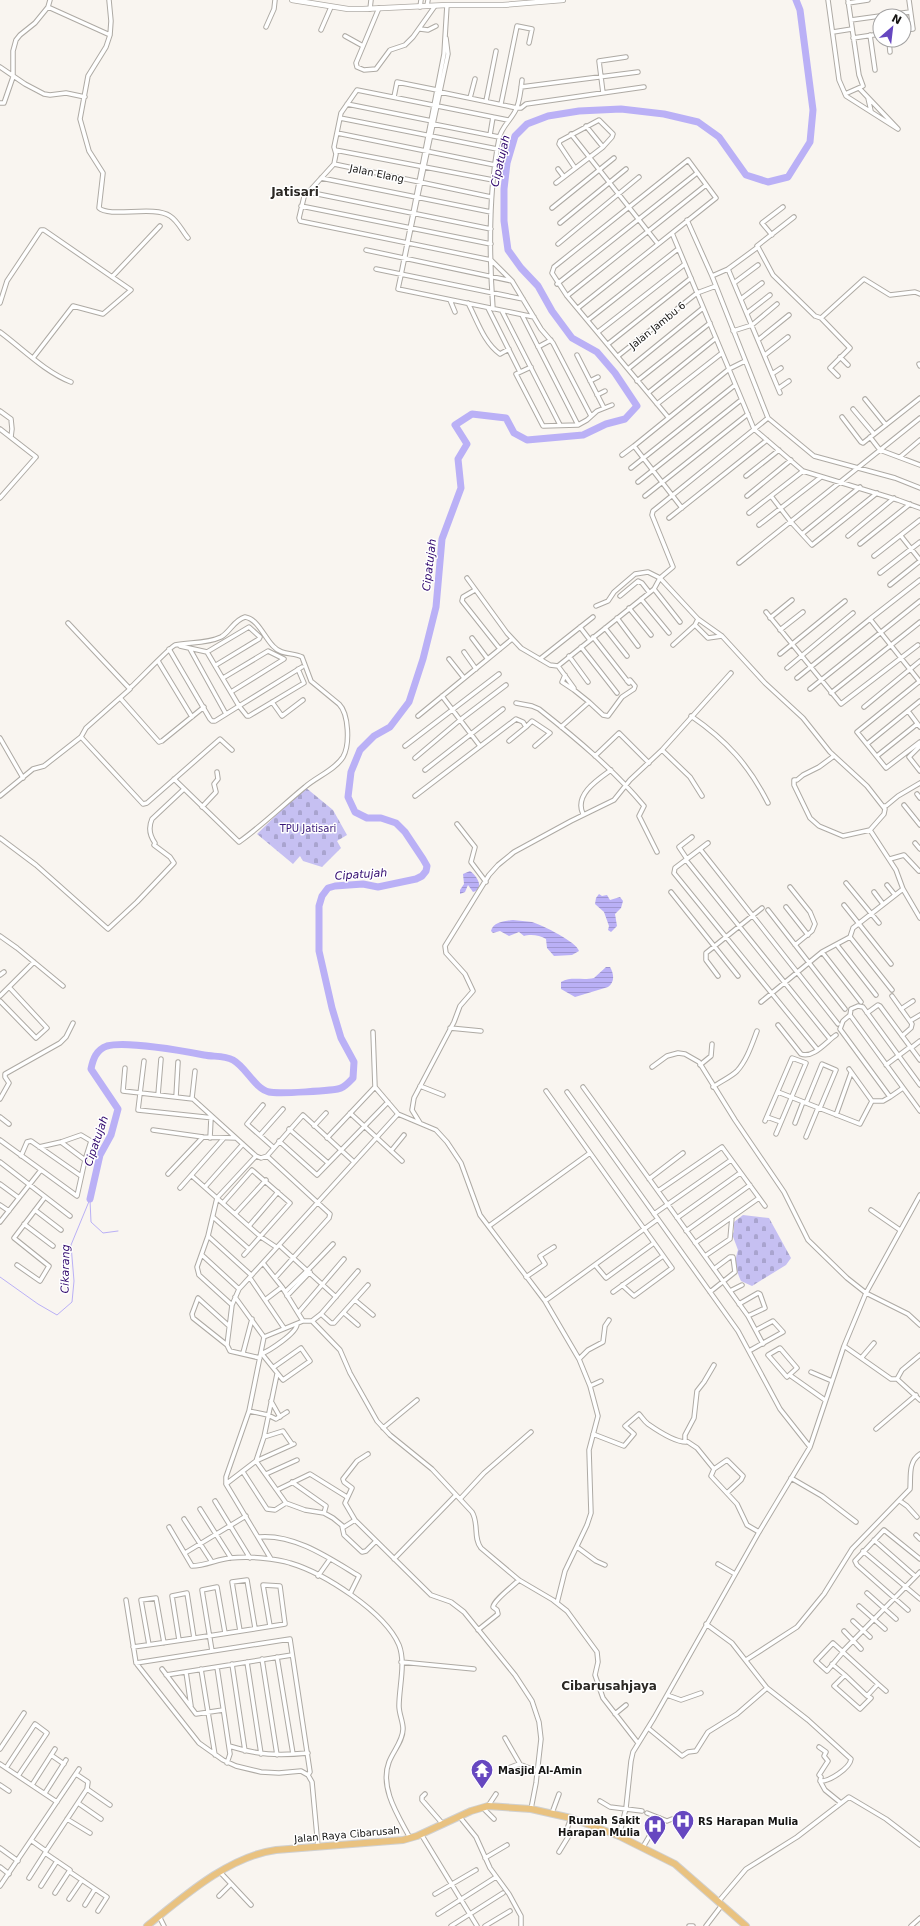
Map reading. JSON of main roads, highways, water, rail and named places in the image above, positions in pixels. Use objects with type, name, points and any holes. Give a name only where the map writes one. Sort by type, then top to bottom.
[{"type":"main road","name":"Jalan Raya Cibarusah","points":[[147,1926],[207,1880],[247,1857],[262,1852],[352,1845],[410,1838],[442,1823],[485,1806],[531,1809],[552,1813],[571,1818],[619,1836],[643,1847],[680,1868],[746,1926]]},
{"type":"waterway","name":"Cipatujah","points":[[90,1199],[100,1155],[111,1135],[118,1109],[91,1069],[96,1055],[100,1050],[107,1046],[141,1046],[169,1049],[207,1056],[226,1057],[238,1063],[259,1087],[274,1093],[337,1089],[345,1086],[353,1078],[354,1062],[341,1038],[332,1008],[319,951],[319,906],[322,896],[328,888],[363,884],[378,887],[416,879],[422,876],[426,871],[427,866],[423,859],[405,832],[396,823],[381,818],[367,818],[355,812],[348,797],[351,772],[360,750],[374,736],[390,727],[409,702],[423,659],[436,607],[442,539],[461,488],[458,459],[467,444],[455,425],[472,414],[506,418],[514,433],[527,440],[583,435],[606,424],[625,419],[637,406],[615,373],[597,352],[572,338],[552,311],[538,286],[521,268],[508,250],[504,221],[504,189],[507,163],[515,136],[527,124],[548,116],[579,111],[621,109],[664,114],[698,122],[719,137],[746,175],[768,182],[788,177],[810,142],[813,110],[800,10],[796,0]]},
{"type":"waterway","name":"Cikarang","points":[[0,1277],[38,1304],[57,1315],[72,1302],[74,1281],[71,1245],[90,1199]]},
{"type":"waterway","name":"Cipatujah","points":[[90,1200],[91,1222],[103,1233],[118,1231]]},
{"type":"place","name":"Masjid Al-Amin","points":[[482,1790]]},
{"type":"place","name":"RS Harapan Mulia","points":[[683,1840]]},
{"type":"place","name":"Rumah Sakit Harapan Mulia","points":[[655,1846]]},
{"type":"district","name":"Jatisari","points":[[295,192]]},
{"type":"district","name":"Cibarusahjaya","points":[[609,1686]]},
{"type":"park label","name":"TPU Jatisari","points":[[308,828]]}]
